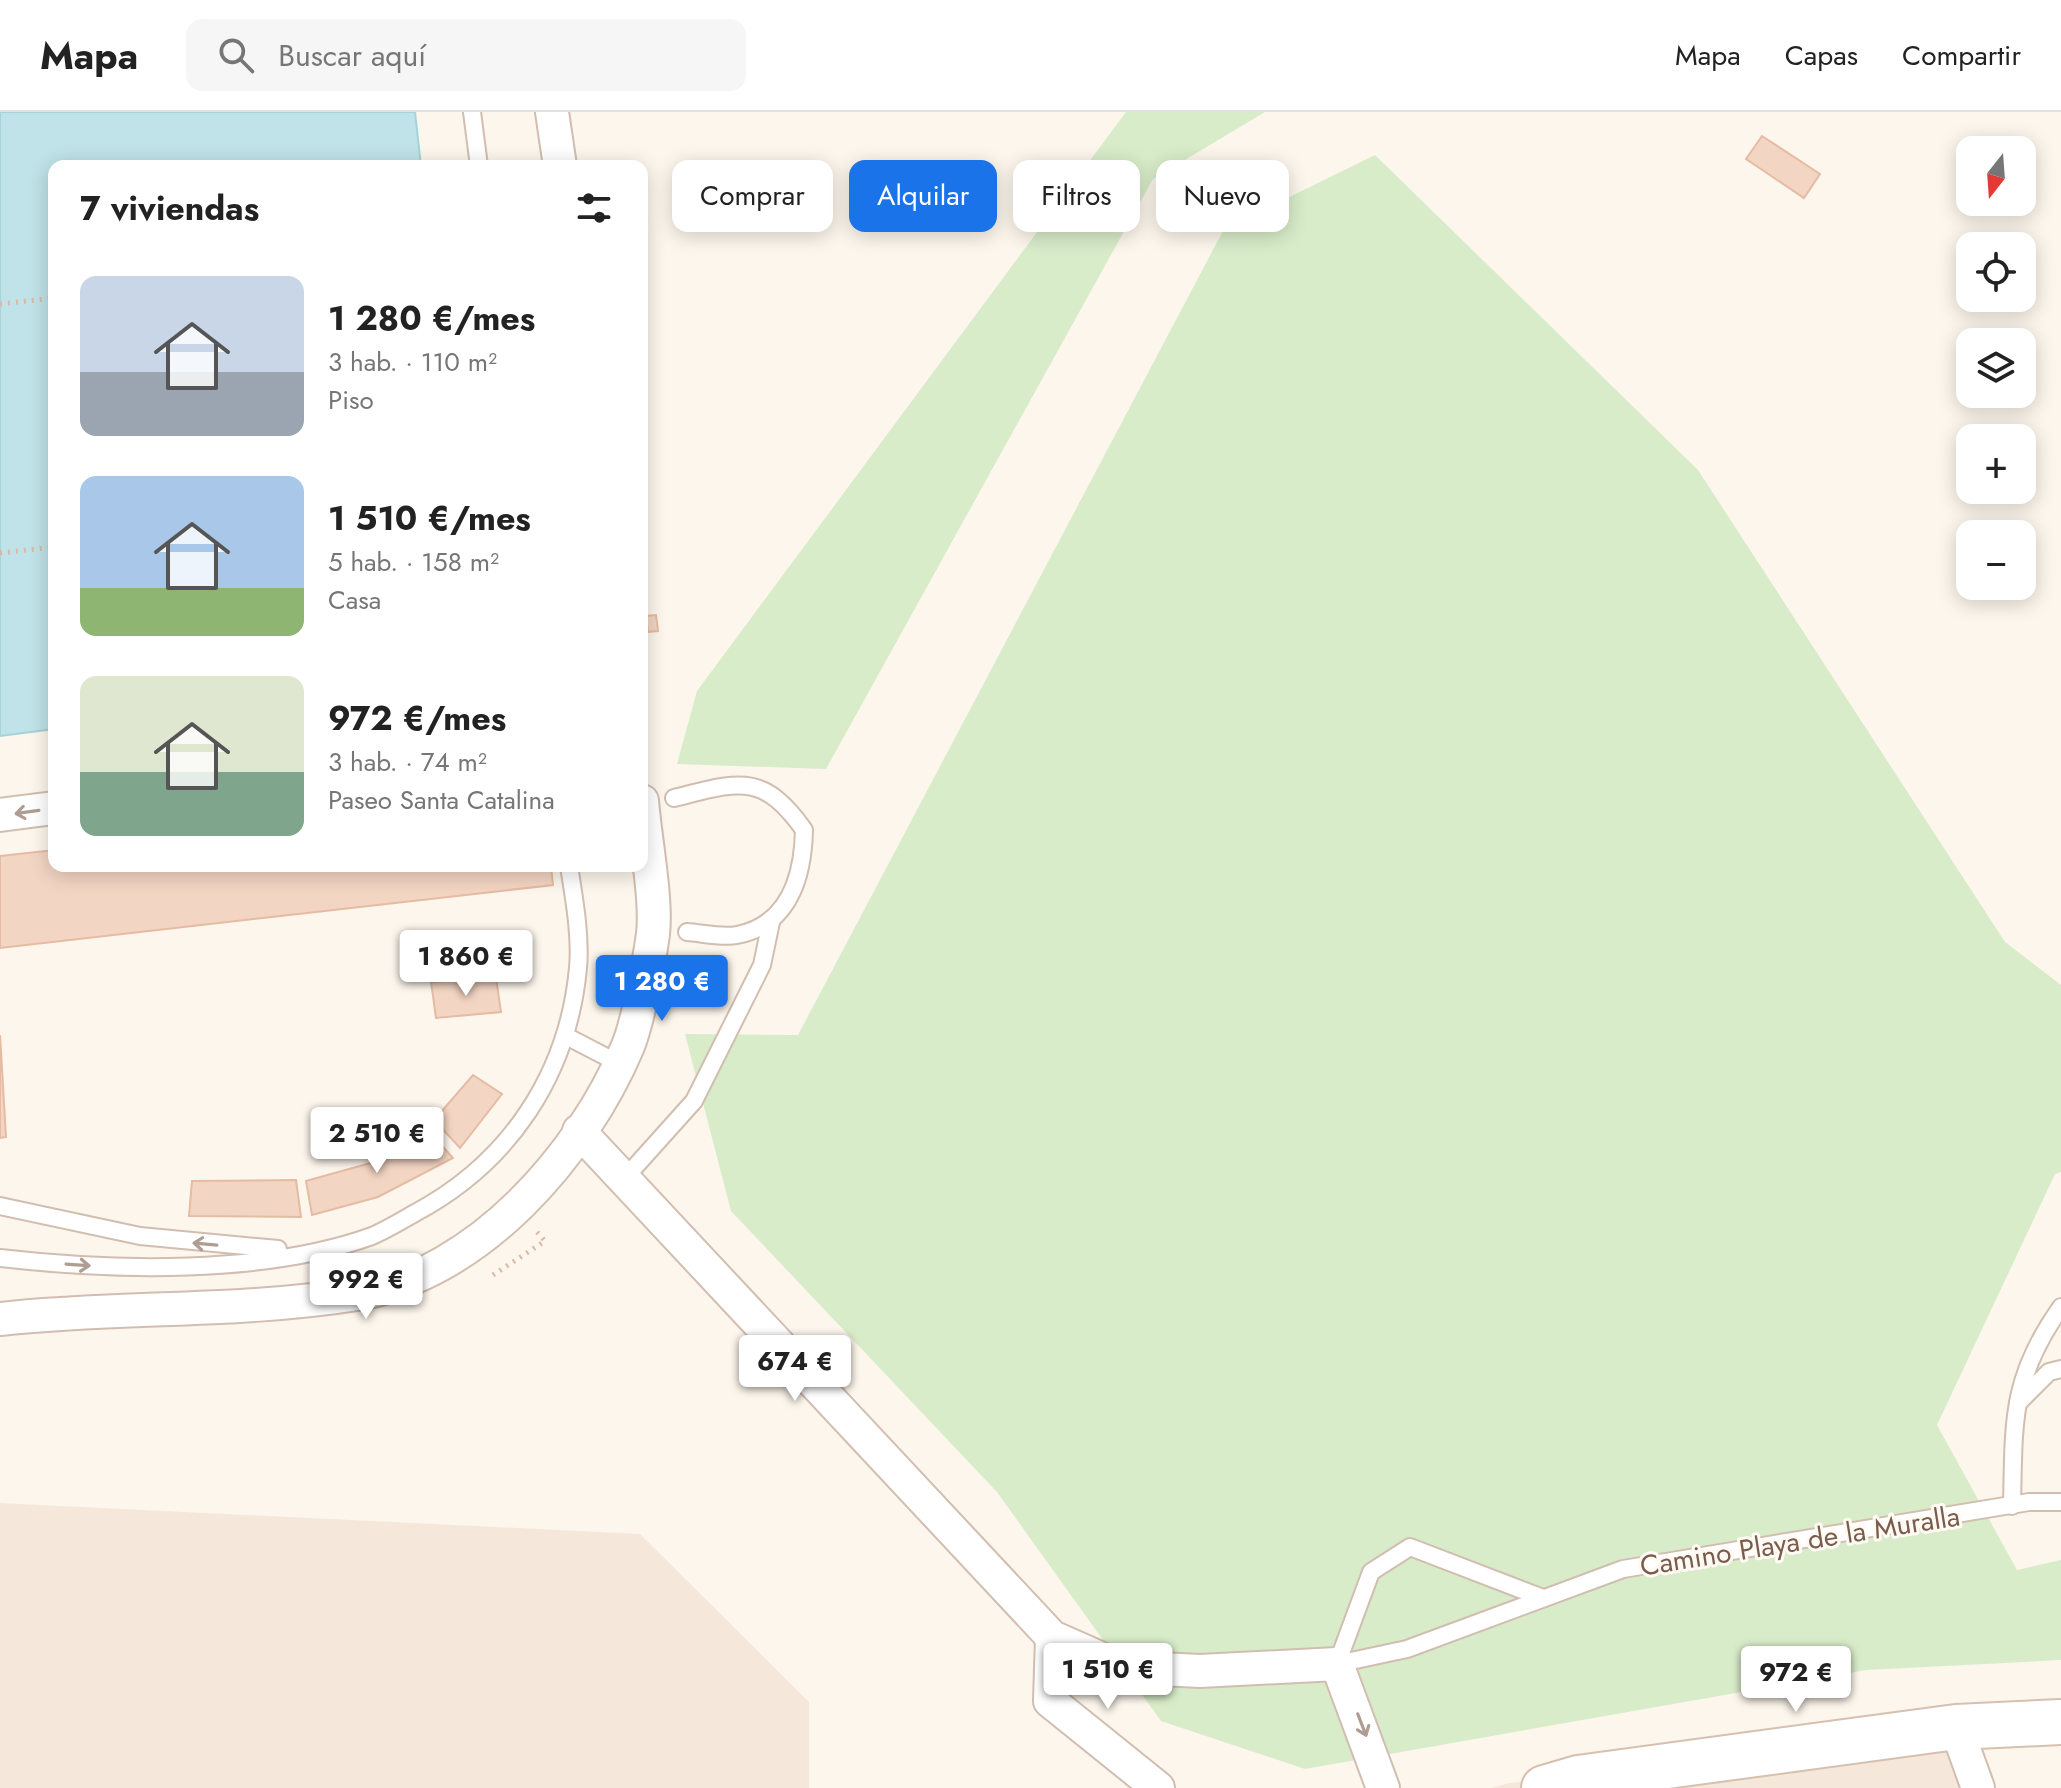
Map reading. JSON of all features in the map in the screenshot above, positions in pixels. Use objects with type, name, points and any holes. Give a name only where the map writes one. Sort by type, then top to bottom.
[{"type":"street","points":[[552,112],[559,160]]},
{"type":"street","points":[[0,815],[48,809]]},
{"type":"street","points":[[0,1319],[45,1314],[215,1309],[359,1294],[406,1281],[455,1258],[542,1185],[579,1131],[628,1045],[653,931],[648,872]]},
{"type":"street","name":"Camino Playa de la Muralla","points":[[579,1131],[1052,1637],[1120,1667],[1200,1671],[1337,1664]]},
{"type":"street","points":[[0,1304],[45,1314]]},
{"type":"street","points":[[1052,1637],[1050,1701],[1158,1788]]},
{"type":"street","points":[[1337,1664],[1383,1788]]},
{"type":"street","points":[[1544,1788],[1578,1778],[1956,1727],[2061,1722]]},
{"type":"street","points":[[1956,1727],[1978,1788]]},
{"type":"lane","points":[[472,112],[478,160]]},
{"type":"lane","points":[[624,1179],[694,1101],[762,965],[771,922],[798,883],[804,857],[804,830],[792,812],[771,794],[727,783],[674,798]]},
{"type":"lane","points":[[0,1258],[88,1266],[231,1263],[311,1251],[373,1235],[447,1196],[482,1169],[518,1130],[547,1082],[566,1036],[578,966],[570,872]]},
{"type":"lane","points":[[687,932],[735,935],[771,922]]},
{"type":"lane","points":[[566,1036],[618,1063]]},
{"type":"lane","points":[[0,1206],[140,1236],[311,1251]]},
{"type":"lane","points":[[2012,1506],[2014,1407],[2038,1340],[2061,1307]]},
{"type":"lane","points":[[2014,1407],[2049,1372],[2061,1369]]},
{"type":"lane","name":"Camino Playa de la Muralla","points":[[1337,1664],[1407,1649],[1623,1569],[2012,1506],[2061,1502]]},
{"type":"lane","points":[[1337,1664],[1371,1572],[1410,1547],[1543,1598]]},
{"type":"path","points":[[0,304],[48,299]]},
{"type":"path","points":[[0,553],[48,548]]},
{"type":"shaded area","points":[[0,1503],[640,1534],[809,1702],[809,1788],[0,1788]]},
{"type":"shaded area","points":[[1957,1732],[1971,1788],[1491,1788],[1510,1783]]},
{"type":"green space","points":[[1126,112],[1265,112],[1185,160],[1156,160],[1156,177],[1140,202],[1140,160],[1090,160]]},
{"type":"green space","points":[[1375,155],[1698,470],[2005,942],[2061,985],[2061,1172],[2055,1174],[1937,1425],[2017,1570],[2061,1560],[2061,1660],[1866,1670],[1305,1769],[1161,1721],[997,1492],[731,1211],[685,1034],[798,1035],[1222,232],[1289,232],[1289,197]]},
{"type":"green space","points":[[1037,232],[1124,232],[826,769],[677,764],[697,691]]},
{"type":"water","points":[[0,112],[415,112],[420,160],[48,160],[48,730],[0,736]]},
{"type":"building","points":[[1762,136],[1820,174],[1804,198],[1746,159]]},
{"type":"building","points":[[656,615],[658,631],[648,632],[648,616]]},
{"type":"building","points":[[48,851],[48,872],[552,872],[553,885],[0,948],[0,856]]},
{"type":"building","points":[[496,978],[501,1012],[436,1018],[431,982]]},
{"type":"building","points":[[0,1035],[6,1137],[0,1138]]},
{"type":"building","points":[[473,1075],[502,1094],[460,1148],[434,1120]]},
{"type":"building","points":[[427,1129],[453,1158],[378,1197],[312,1215],[306,1181],[374,1162]]},
{"type":"building","points":[[296,1180],[301,1217],[189,1216],[192,1181]]}]
